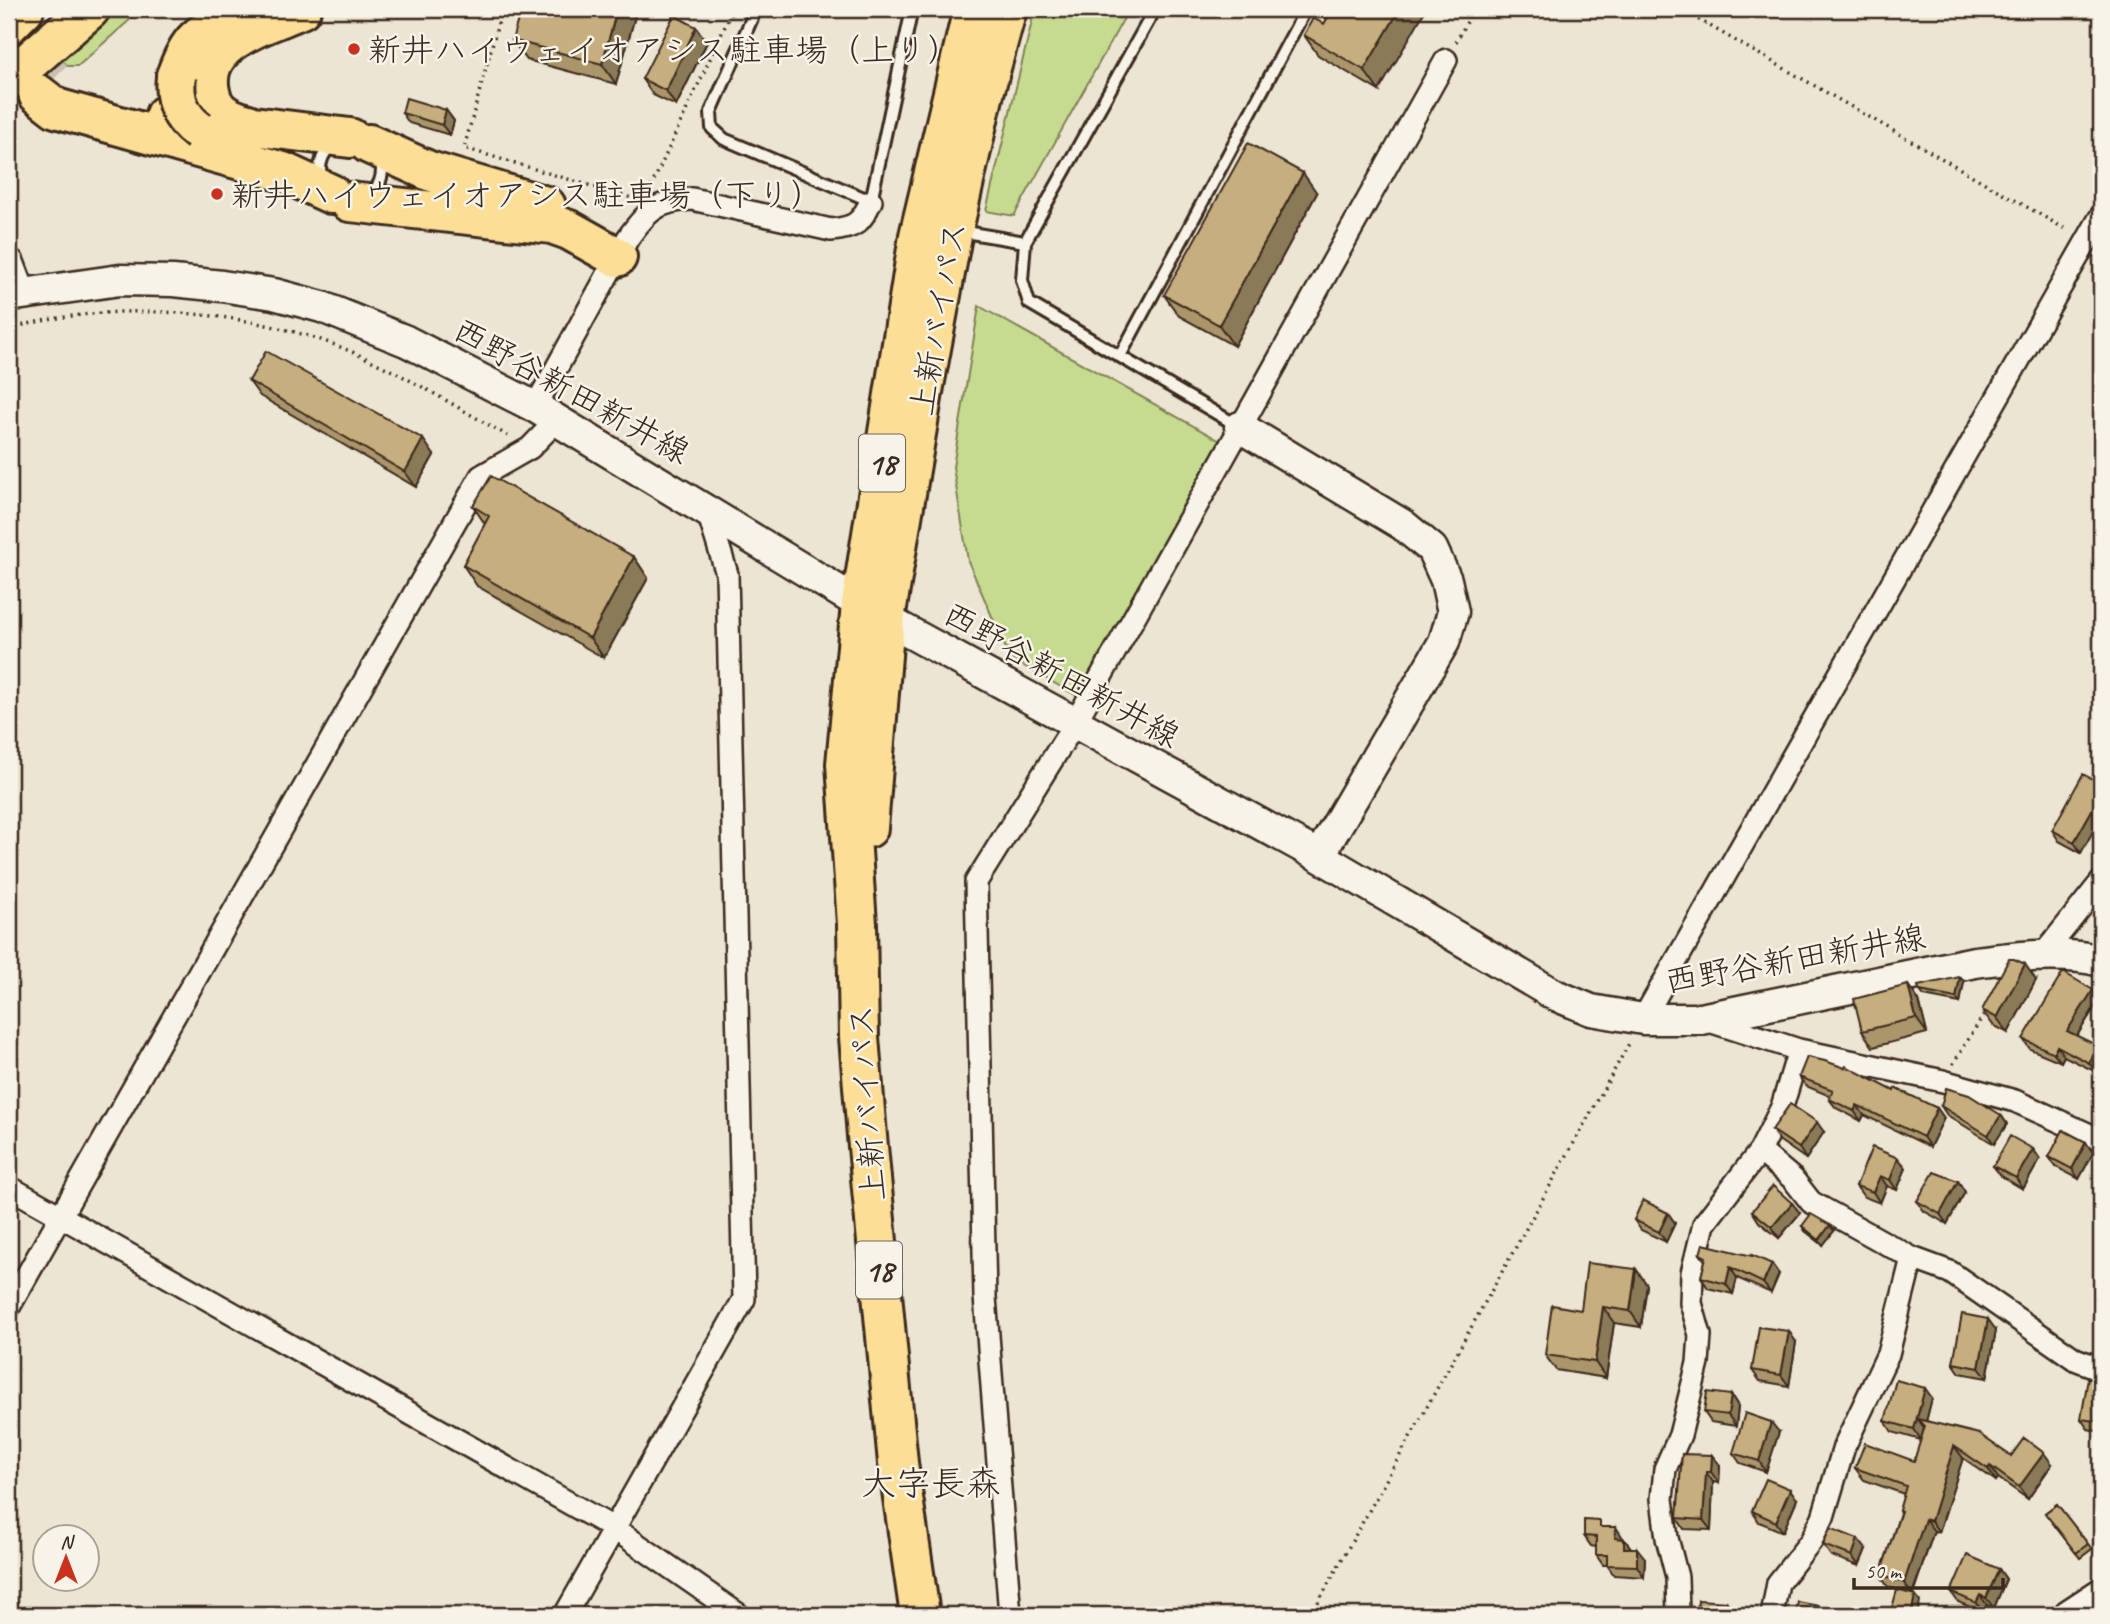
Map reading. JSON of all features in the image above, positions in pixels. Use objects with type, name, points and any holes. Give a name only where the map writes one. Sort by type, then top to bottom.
[{"type":"highway","points":[[9,24],[24,9]]},
{"type":"highway","points":[[34,84],[90,9]]},
{"type":"highway","points":[[252,9],[203,31],[185,51],[174,90],[177,103],[187,122],[198,131],[340,198],[552,225],[622,248]]},
{"type":"highway","points":[[272,130],[229,119],[216,108],[210,96],[209,72],[218,52],[234,39],[301,9]]},
{"type":"highway","name":"上新バイパス","points":[[873,611],[919,236],[973,9]]},
{"type":"highway","name":"上新バイパス","points":[[920,1615],[898,1463],[867,1136],[859,1037],[857,924],[846,764],[873,611],[953,230],[984,93],[1007,9]]},
{"type":"highway","points":[[34,84],[110,105],[168,116],[359,141],[429,171],[598,222],[622,248]]},
{"type":"highway","points":[[34,84],[56,108],[283,172]]},
{"type":"main road","points":[[9,264],[14,295]]},
{"type":"main road","name":"西野谷新田新井線","points":[[14,295],[120,280],[173,281],[274,294],[322,307],[406,341],[546,413],[873,611],[1319,856],[1555,995],[1591,1010],[1643,1019],[1701,1019],[1975,962],[2020,956],[2089,958],[2101,961]]},
{"type":"main road","points":[[1240,427],[1403,525],[1432,549],[1446,580],[1452,612],[1444,642],[1319,856]]},
{"type":"main road","points":[[2069,1615],[2101,1594]]},
{"type":"street","points":[[1010,1615],[985,1297],[976,882],[1075,723],[1446,60]]},
{"type":"street","points":[[9,1307],[481,476],[530,448],[622,248],[651,204],[692,199],[831,230],[849,228],[863,218],[871,201]]},
{"type":"street","points":[[1643,1019],[2101,216]]},
{"type":"street","points":[[565,1615],[744,1299],[727,573],[707,509]]},
{"type":"street","points":[[2042,957],[2101,882]]},
{"type":"street","points":[[1701,1019],[1799,1050],[2015,1101],[2101,1140]]},
{"type":"street","points":[[1678,1615],[1676,1577],[1662,1499],[1665,1469],[1680,1435],[1698,1363],[1700,1335],[1691,1303],[1692,1273],[1704,1224],[1760,1151],[1782,1107],[1799,1050]]},
{"type":"street","points":[[1760,1151],[1793,1180],[1811,1202],[1912,1258],[1950,1272],[2007,1309],[2075,1359],[2101,1369]]},
{"type":"street","points":[[9,1187],[615,1529],[739,1615]]},
{"type":"street","points":[[1772,1615],[1778,1583],[1811,1541],[1823,1517],[1844,1447],[1888,1354],[1912,1258]]},
{"type":"lane","points":[[756,9],[711,112],[712,128],[724,139],[871,201],[912,9]]},
{"type":"lane","points":[[1155,9],[1025,242],[1022,280],[1029,303],[1240,427]]},
{"type":"lane","points":[[1120,356],[1306,9]]},
{"type":"lane","points":[[339,141],[359,141],[381,160],[381,180],[369,196],[340,198],[324,186],[319,165],[330,146],[339,141]]},
{"type":"lane","points":[[953,230],[1025,242]]},
{"type":"path","points":[[502,9],[464,148],[651,204],[733,9]]},
{"type":"path","points":[[1446,60],[1474,9]]},
{"type":"path","points":[[1680,9],[2087,241]]},
{"type":"path","points":[[9,329],[76,316],[163,312],[234,319],[277,328],[313,337],[383,367],[530,448]]},
{"type":"path","points":[[1943,1082],[1992,1002]]},
{"type":"path","points":[[1311,1615],[1643,1019]]},
{"type":"green space","points":[[107,9],[142,9],[78,66],[68,66],[54,53]]},
{"type":"green space","points":[[1035,9],[1129,9],[1014,216],[986,211]]},
{"type":"green space","points":[[979,306],[1220,441],[1077,696],[1010,658],[968,561],[953,467]]},
{"type":"building","points":[[521,9],[617,9],[602,64],[512,40]]},
{"type":"building","points":[[1333,9],[1400,9],[1364,70],[1304,35],[1313,18],[1324,24]]},
{"type":"building","points":[[674,15],[696,27],[666,91],[642,79]]},
{"type":"building","points":[[406,98],[446,110],[442,125],[402,113]]},
{"type":"building","points":[[1248,143],[1303,173],[1219,325],[1164,295]]},
{"type":"building","points":[[266,351],[423,439],[405,472],[249,381]]},
{"type":"building","points":[[491,476],[634,557],[590,638],[463,565],[489,516],[473,506]]},
{"type":"building","points":[[2083,774],[2101,784],[2101,794],[2074,842],[2052,830]]},
{"type":"building","points":[[2009,959],[2025,964],[1997,1018],[1982,1010]]},
{"type":"building","points":[[2063,972],[2093,990],[2067,1031],[2098,1046],[2089,1063],[2057,1046],[2054,1053],[2023,1039]]},
{"type":"building","points":[[1960,977],[1956,998],[1920,991],[1918,986]]},
{"type":"building","points":[[1908,985],[1916,1018],[1862,1031],[1854,999]]},
{"type":"building","points":[[1807,1057],[1845,1068],[1846,1066],[1894,1091],[1895,1088],[1937,1108],[1923,1137],[1857,1105],[1854,1111],[1829,1099],[1833,1090],[1799,1077]]},
{"type":"building","points":[[1946,1088],[1969,1095],[2001,1115],[1988,1135],[1941,1106]]},
{"type":"building","points":[[1790,1104],[1817,1122],[1799,1148],[1772,1130]]},
{"type":"building","points":[[2063,1130],[2086,1142],[2072,1169],[2049,1157]]},
{"type":"building","points":[[2010,1136],[2033,1149],[2016,1178],[1993,1166]]},
{"type":"building","points":[[1872,1147],[1898,1158],[1890,1180],[1880,1176],[1873,1192],[1856,1186]]},
{"type":"building","points":[[1934,1172],[1958,1181],[1940,1214],[1917,1201]]},
{"type":"building","points":[[1773,1186],[1792,1203],[1772,1227],[1752,1211]]},
{"type":"building","points":[[1643,1200],[1668,1213],[1659,1232],[1634,1220]]},
{"type":"building","points":[[1811,1214],[1830,1225],[1819,1240],[1802,1226]]},
{"type":"building","points":[[1703,1244],[1752,1255],[1772,1264],[1763,1283],[1730,1267],[1726,1284],[1701,1277],[1706,1257],[1700,1254]]},
{"type":"building","points":[[1587,1263],[1636,1269],[1630,1311],[1603,1307],[1595,1362],[1545,1355],[1552,1305],[1581,1310]]},
{"type":"building","points":[[2101,1299],[2101,1325],[2097,1324]]},
{"type":"building","points":[[1962,1314],[1988,1319],[1979,1368],[1953,1363]]},
{"type":"building","points":[[1759,1327],[1789,1331],[1781,1375],[1752,1370]]},
{"type":"building","points":[[2088,1378],[2101,1380],[2101,1422],[2081,1419]]},
{"type":"building","points":[[1896,1380],[1925,1388],[1914,1429],[1885,1421]]},
{"type":"building","points":[[1707,1392],[1731,1395],[1728,1415],[1704,1412]]},
{"type":"building","points":[[1745,1413],[1771,1422],[1759,1461],[1733,1453]]},
{"type":"building","points":[[1918,1419],[1979,1434],[2011,1456],[2024,1438],[2044,1453],[2019,1487],[1990,1466],[1988,1469],[1954,1446],[1931,1521],[1925,1519],[1904,1583],[1880,1575],[1901,1511],[1906,1486],[1855,1468],[1865,1443],[1914,1461],[1925,1426]]},
{"type":"building","points":[[1682,1454],[1712,1455],[1711,1472],[1706,1472],[1703,1520],[1677,1518]]},
{"type":"building","points":[[1766,1479],[1790,1489],[1776,1522],[1752,1511]]},
{"type":"building","points":[[2057,1504],[2088,1544],[2076,1553],[2045,1513]]},
{"type":"building","points":[[1584,1520],[1600,1521],[1600,1527],[1616,1527],[1615,1538],[1624,1539],[1624,1548],[1637,1548],[1637,1566],[1607,1565],[1607,1555],[1596,1555],[1596,1537],[1584,1536]]},
{"type":"building","points":[[1830,1528],[1858,1539],[1852,1556],[1823,1545]]},
{"type":"building","points":[[1967,1555],[1999,1569],[1986,1598],[1980,1595],[1976,1603],[1951,1592]]},
{"type":"building","points":[[1897,1590],[1915,1595],[1911,1615],[1890,1615]]},
{"type":"building","points":[[1698,1600],[1727,1602],[1727,1615],[1697,1615]]},
{"type":"building","points":[[1798,1602],[1819,1606],[1817,1615],[1795,1615]]},
{"type":"tunnel","points":[[9,34],[54,79]]},
{"type":"place","name":"新井ハイウェイオアシス駐車場（上り）","points":[[354,49]]},
{"type":"place","name":"新井ハイウェイオアシス駐車場（下り）","points":[[217,194]]},
{"type":"district","name":"大字長森","points":[[931,1483]]}]
